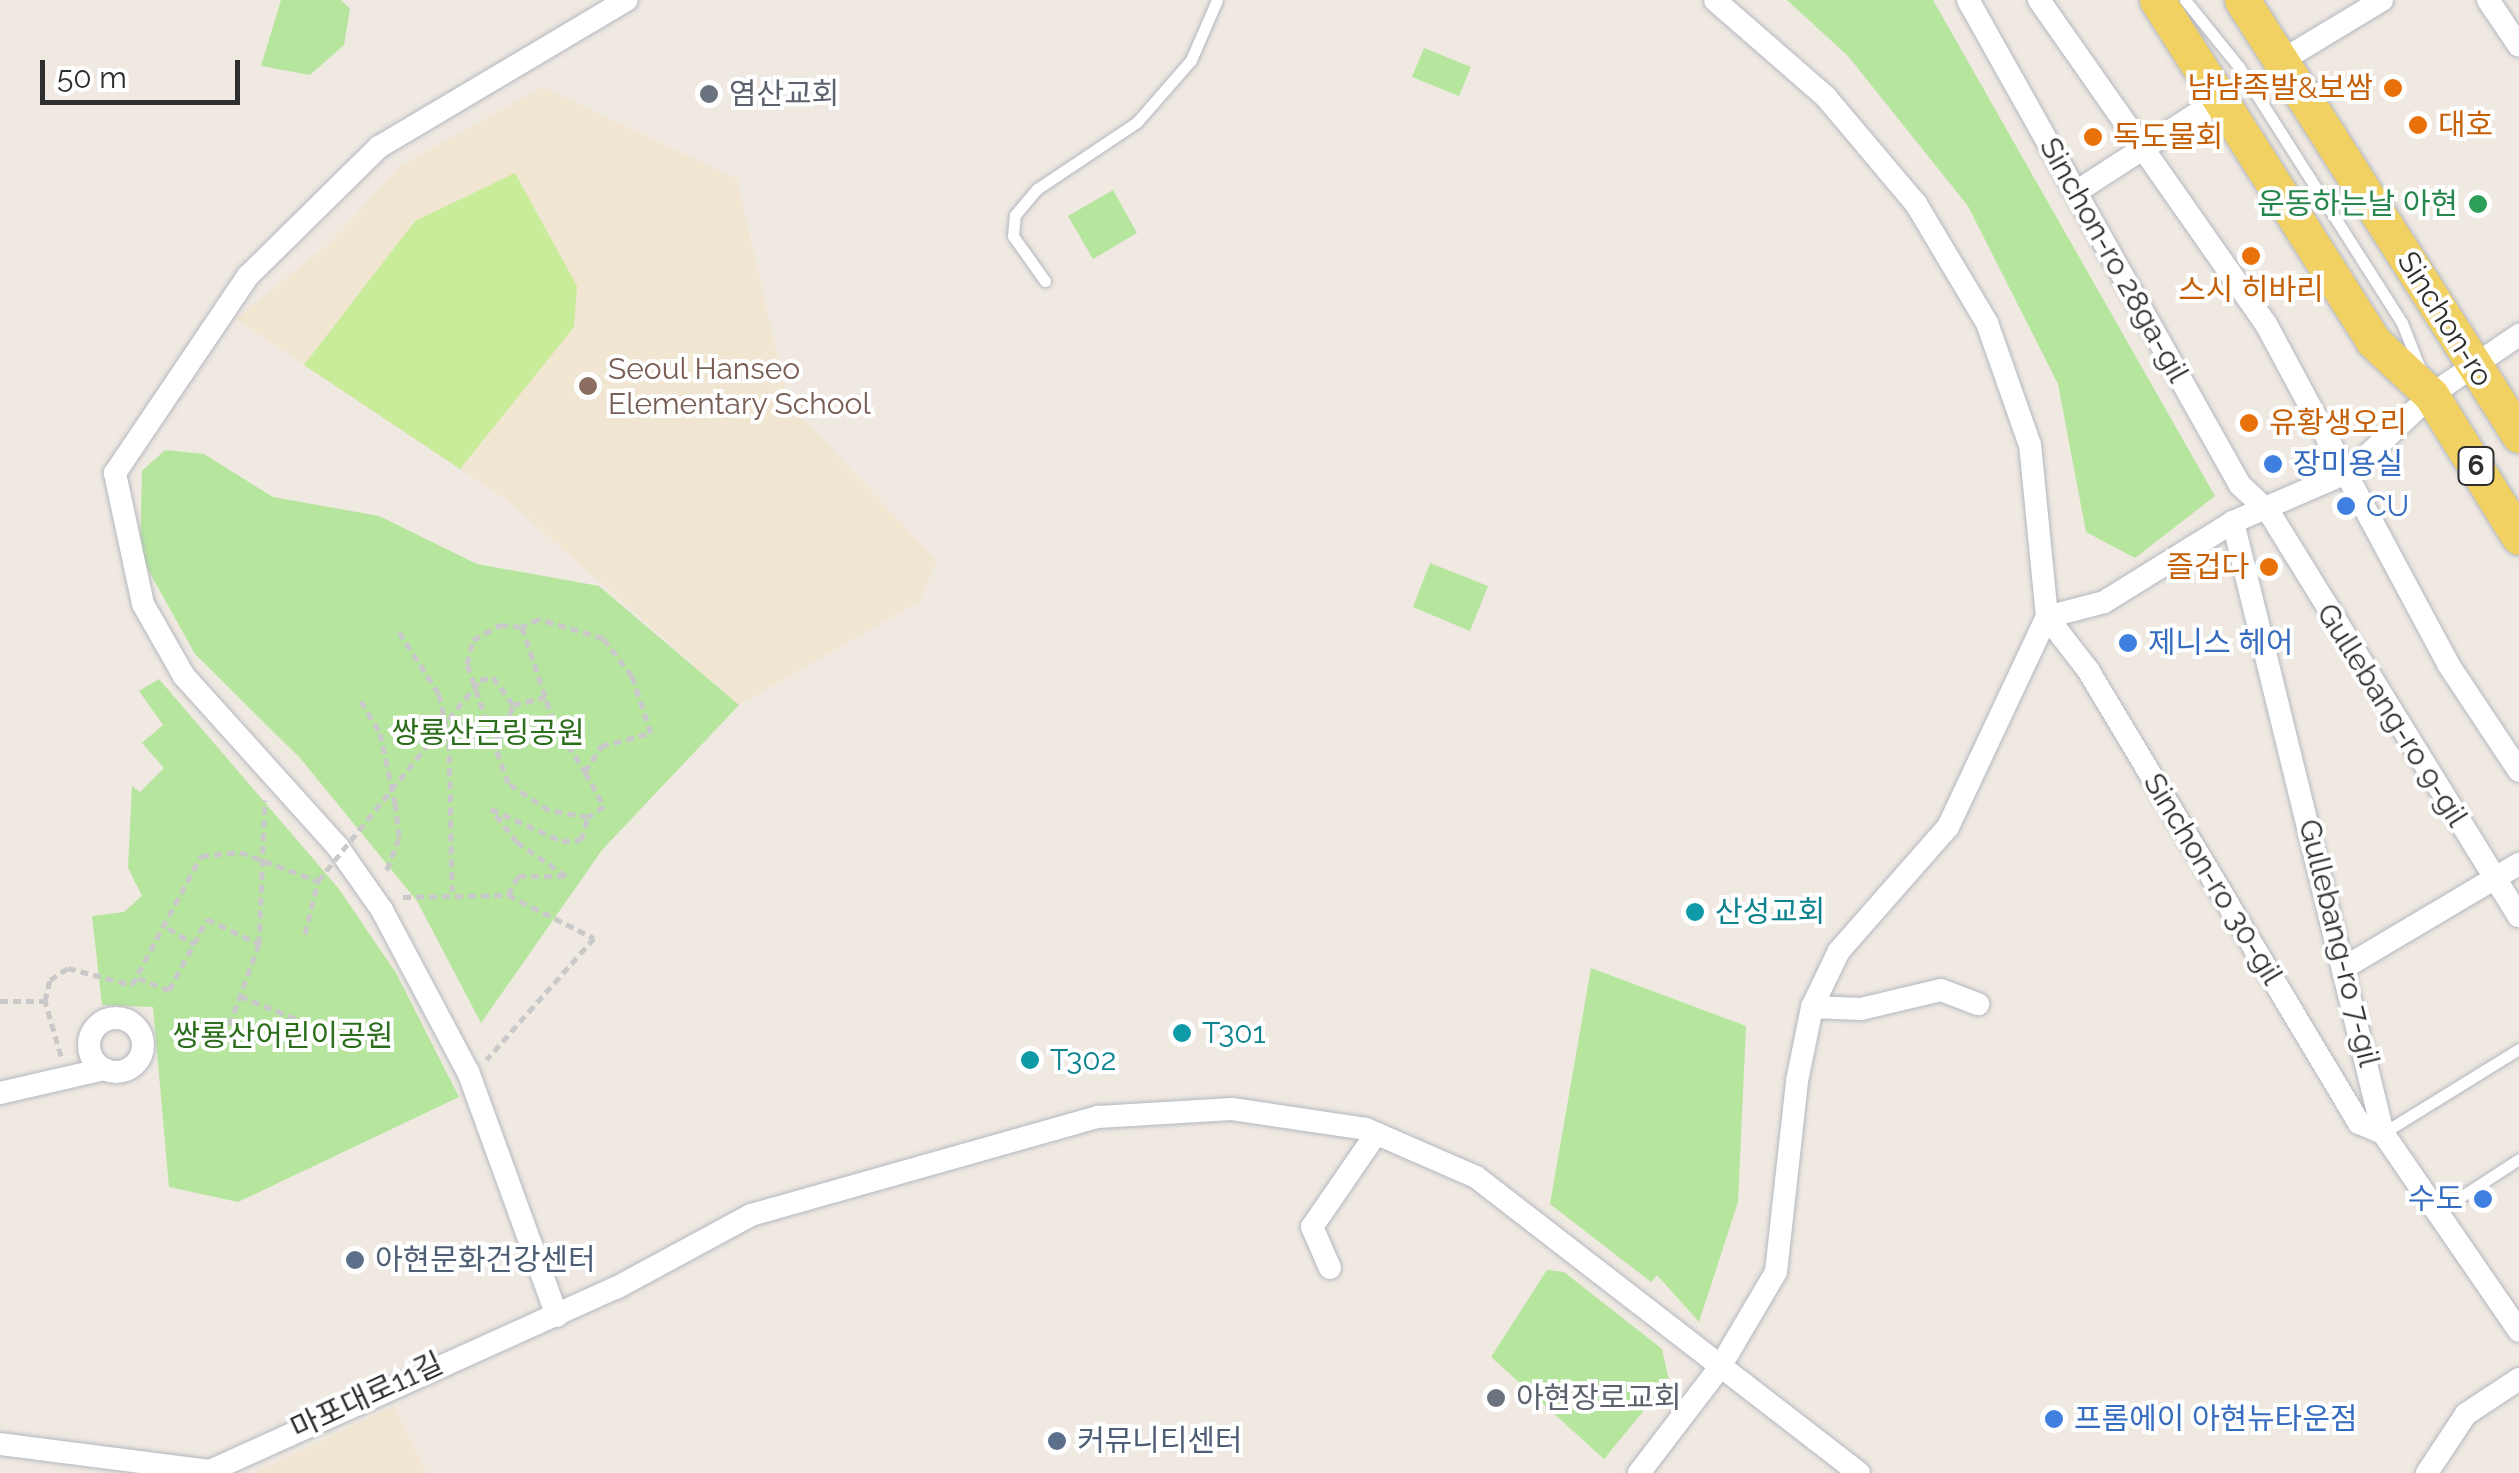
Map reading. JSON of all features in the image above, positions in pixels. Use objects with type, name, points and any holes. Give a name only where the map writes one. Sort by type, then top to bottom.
[{"type":"main road","name":"Sinchon-ro","points":[[2157,0],[2373,342],[2431,395],[2519,538]]},
{"type":"main road","name":"Sinchon-ro","points":[[2242,0],[2519,435]]},
{"type":"street","points":[[557,1316],[468,1072],[382,910],[265,762],[184,676],[143,604],[119,522],[122,459],[248,276],[379,147],[627,0]]},
{"type":"street","points":[[1639,1473],[1720,1367],[1776,1272],[1812,1007],[1839,951],[1956,814],[2047,618],[2030,445],[1987,323],[1878,158],[1826,98],[1715,0]]},
{"type":"street","name":"Sinchon-ro 28ga-gil","points":[[1968,0],[2240,486],[2269,512]]},
{"type":"street","points":[[2039,0],[2134,146],[2150,148],[2266,324],[2336,465],[2351,471],[2448,664],[2519,770]]},
{"type":"street","points":[[2281,61],[2382,0]]},
{"type":"street","points":[[2488,0],[2519,46]]},
{"type":"street","points":[[2076,192],[2150,148],[2220,99]]},
{"type":"street","points":[[2047,618],[2104,602],[2234,522],[2269,512],[2351,471],[2431,395],[2519,335]]},
{"type":"street","name":"Gullebang-ro 9-gil","points":[[2269,512],[2519,916]]},
{"type":"street","name":"Gullebang-ro 7-gil","points":[[2234,522],[2347,966],[2384,1133],[2519,1331]]},
{"type":"street","name":"Sinchon-ro 30-gil","points":[[2047,618],[2088,670],[2359,1123],[2384,1133]]},
{"type":"street","points":[[2347,966],[2519,864]]},
{"type":"street","points":[[1812,1007],[1861,1009],[1940,990],[1978,1004]]},
{"type":"street","points":[[0,1093],[104,1069]]},
{"type":"street","name":"마포대로11길","points":[[0,1444],[210,1471],[557,1316],[751,1216],[1054,1127],[1232,1109],[1376,1134],[1516,1200],[1720,1367],[1859,1473]]},
{"type":"street","points":[[1330,1268],[1312,1227],[1376,1134]]},
{"type":"street","points":[[2427,1473],[2466,1414],[2519,1378]]},
{"type":"lane","points":[[1045,282],[1013,236],[1015,215],[1037,189],[1137,122],[1191,60],[1217,0]]},
{"type":"lane","points":[[2185,0],[2240,67],[2392,308],[2431,395]]},
{"type":"lane","points":[[2384,1133],[2519,1049]]},
{"type":"lane","points":[[2439,1212],[2519,1159]]},
{"type":"path","points":[[585,772],[600,746],[651,733],[645,706],[602,638],[539,619],[522,627],[500,625],[473,640],[466,664],[494,751],[528,800],[588,817]]},
{"type":"path","points":[[508,895],[518,876],[566,876],[516,842],[492,809],[562,841],[581,840],[588,817],[604,806],[546,697],[522,627]]},
{"type":"path","points":[[399,632],[439,694],[452,891]]},
{"type":"path","points":[[305,934],[318,880],[480,680],[493,677],[513,705]]},
{"type":"path","points":[[513,705],[546,697]]},
{"type":"path","points":[[361,701],[389,764],[400,838],[386,873],[365,886]]},
{"type":"path","points":[[467,740],[500,739],[513,705]]},
{"type":"path","points":[[225,1037],[259,944],[265,762]]},
{"type":"path","points":[[138,978],[168,928],[201,856],[240,852],[318,880]]},
{"type":"path","points":[[382,910],[407,895],[452,891],[508,895],[594,938],[468,1072]]},
{"type":"path","points":[[72,1076],[53,1046],[45,1001],[50,980],[68,968],[110,983],[138,978],[169,990],[207,918],[259,944]]},
{"type":"path","points":[[168,928],[194,944]]},
{"type":"path","points":[[240,996],[314,1026]]},
{"type":"path","points":[[0,1001],[45,1001]]},
{"type":"shaded area","points":[[543,87],[737,179],[788,402],[937,561],[920,601],[739,705],[507,500],[236,319],[331,242],[400,166]]},
{"type":"shaded area","points":[[394,1406],[427,1473],[254,1473]]},
{"type":"green space","points":[[281,0],[341,0],[350,9],[344,45],[310,75],[261,66]]},
{"type":"green space","points":[[1787,0],[1933,0],[2215,496],[2135,558],[2086,532],[2058,384],[1968,206],[1848,56]]},
{"type":"green space","points":[[1424,48],[1471,67],[1459,96],[1412,77]]},
{"type":"green space","points":[[515,173],[577,286],[574,327],[460,469],[304,365],[415,221]]},
{"type":"green space","points":[[1113,190],[1137,233],[1093,259],[1068,216]]},
{"type":"green space","name":"쌍룡산근링공원","points":[[165,450],[204,454],[273,497],[379,516],[477,564],[599,586],[739,705],[602,850],[481,1023],[417,901],[300,758],[195,654],[140,555],[142,471]]},
{"type":"green space","points":[[1430,563],[1488,586],[1470,631],[1413,607]]},
{"type":"green space","name":"쌍룡산어린이공원","points":[[159,679],[339,889],[396,973],[459,1097],[238,1202],[169,1187],[153,1007],[102,1005],[92,916],[124,912],[142,896],[128,868],[132,786],[140,792],[164,768],[142,743],[163,725],[139,691]]},
{"type":"green space","points":[[1591,968],[1746,1026],[1738,1202],[1699,1322],[1657,1275],[1651,1282],[1550,1204]]},
{"type":"green space","points":[[1547,1270],[1564,1272],[1662,1349],[1669,1380],[1604,1459],[1491,1357]]},
{"type":"place","name":"냠냠족발&보쌈","points":[[2393,88]]},
{"type":"place","name":"염산교회","points":[[709,94]]},
{"type":"place","name":"대호","points":[[2418,125]]},
{"type":"place","name":"독도물회","points":[[2093,137]]},
{"type":"place","name":"운동하는날 아현","points":[[2478,204]]},
{"type":"place","name":"스시 히바리","points":[[2251,256]]},
{"type":"place","name":"Seoul Hanseo Elementary School","points":[[588,386]]},
{"type":"place","name":"유황생오리","points":[[2249,423]]},
{"type":"place","name":"장미용실","points":[[2273,464]]},
{"type":"place","name":"CU","points":[[2346,506]]},
{"type":"place","name":"즐겁다","points":[[2269,567]]},
{"type":"place","name":"제니스 헤어","points":[[2128,643]]},
{"type":"place","name":"산성교회","points":[[1695,912]]},
{"type":"place","name":"T301","points":[[1182,1033]]},
{"type":"place","name":"T302","points":[[1030,1060]]},
{"type":"place","name":"수도","points":[[2483,1199]]},
{"type":"place","name":"아현문화건강센터","points":[[355,1260]]},
{"type":"place","name":"아현장로교회","points":[[1496,1398]]},
{"type":"place","name":"프롬에이 아현뉴타운점","points":[[2054,1419]]},
{"type":"place","name":"커뮤니티센터","points":[[1057,1441]]}]
